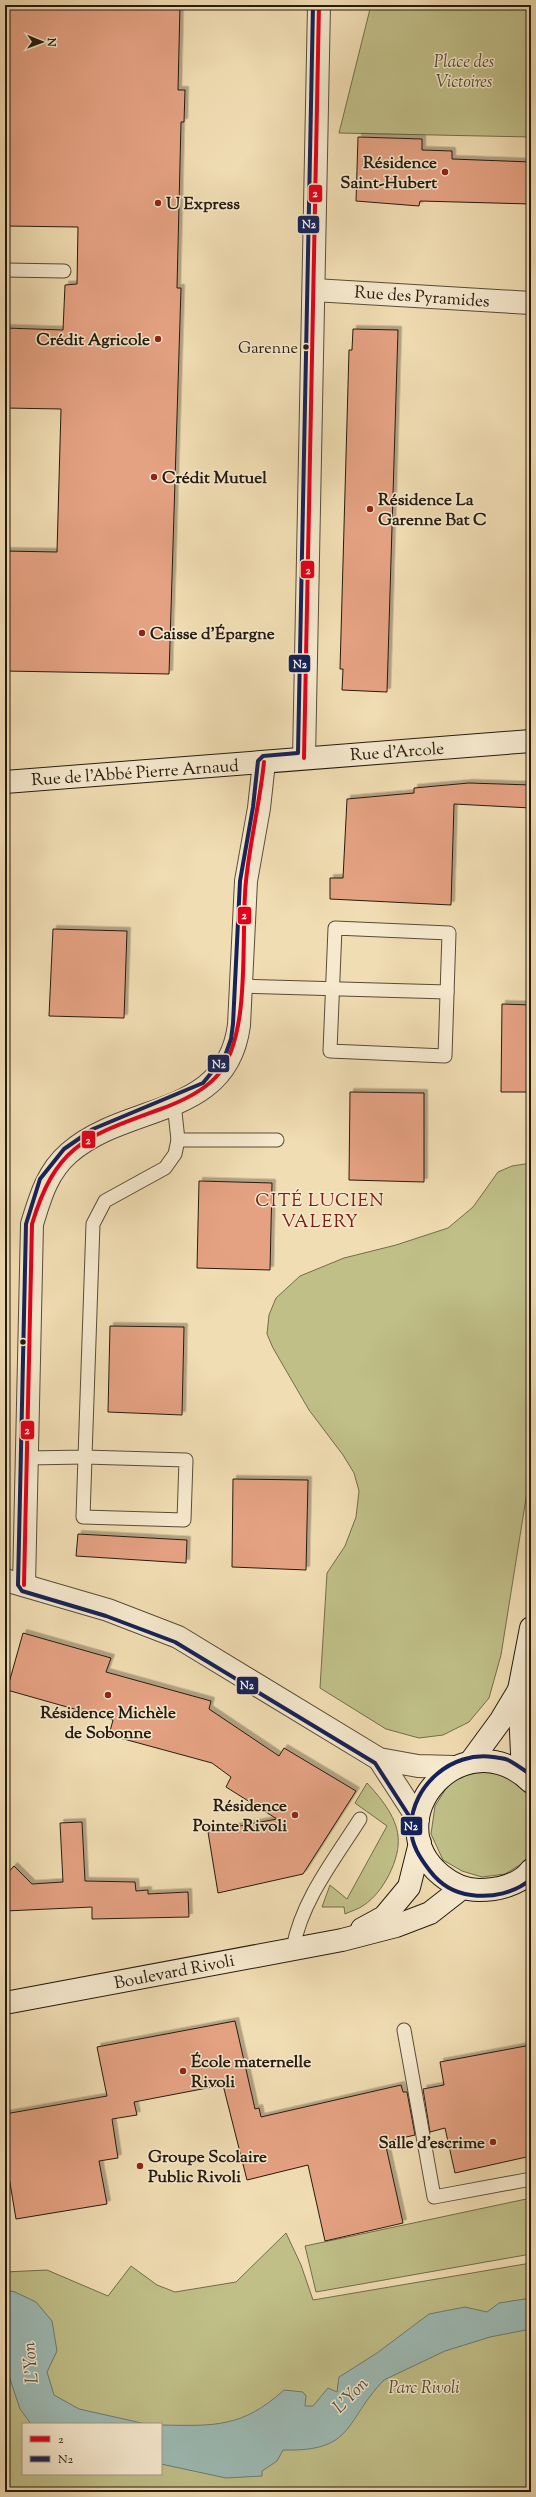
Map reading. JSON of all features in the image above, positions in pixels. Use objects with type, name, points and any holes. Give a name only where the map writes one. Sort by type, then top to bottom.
[{"type":"street","points":[[304,758],[319,5]]},
{"type":"street","name":"Rue des Pyramides","points":[[314,290],[531,303]]},
{"type":"street","name":"Rue d'Arcole","points":[[264,762],[531,741]]},
{"type":"street","points":[[264,762],[259,808],[246,881],[238,1032],[230,1059],[222,1072],[207,1088],[174,1103],[96,1134],[68,1153],[45,1182],[32,1224],[27,1458],[15,1582],[108,1610],[178,1637],[379,1759],[418,1766],[489,1761],[507,1765],[527,1778]]},
{"type":"street","name":"Rue de l'Abbé Pierre Arnaud","points":[[5,782],[264,762]]},
{"type":"street","points":[[527,1778],[519,1690],[531,1628]]},
{"type":"street","points":[[519,1690],[501,1720],[463,1764],[436,1780],[424,1798],[418,1819],[420,1843],[426,1858],[436,1871],[448,1881],[462,1888],[492,1890],[521,1884],[531,1870]]},
{"type":"street","points":[[379,1759],[418,1819]]},
{"type":"street","name":"Boulevard Rivoli","points":[[342,1940],[384,1916],[409,1887],[420,1843]]},
{"type":"street","name":"Boulevard Rivoli","points":[[5,2003],[342,1940],[396,1926],[430,1913],[462,1888]]},
{"type":"lane","points":[[5,270],[64,271]]},
{"type":"lane","points":[[335,928],[449,933],[447,992],[445,1056],[330,1051],[335,928]]},
{"type":"lane","points":[[240,986],[447,992]]},
{"type":"lane","points":[[27,1458],[84,1458],[186,1460],[184,1520],[83,1517],[84,1458],[93,1224],[105,1201],[165,1168],[175,1154],[178,1140],[174,1103]]},
{"type":"lane","points":[[178,1140],[277,1140]]},
{"type":"lane","points":[[293,1948],[297,1926],[312,1896],[360,1819]]},
{"type":"lane","points":[[404,2030],[434,2197],[531,2179]]},
{"type":"green space","name":"Place des Victoires","points":[[371,5],[531,5],[531,137],[339,133]]},
{"type":"green space","points":[[531,1163],[531,1467],[501,1655],[489,1698],[469,1722],[443,1735],[419,1738],[386,1729],[320,1688],[327,1573],[345,1546],[356,1517],[359,1491],[354,1473],[343,1455],[309,1410],[273,1348],[267,1334],[269,1315],[276,1298],[300,1276],[344,1258],[396,1245],[448,1228],[473,1207],[498,1172],[512,1166]]},
{"type":"green space","points":[[480,1769],[503,1770],[531,1794],[531,1852],[523,1863],[505,1874],[482,1877],[462,1871],[443,1860],[431,1834],[435,1806],[452,1779]]},
{"type":"green space","points":[[367,1783],[382,1801],[394,1821],[398,1836],[397,1854],[394,1864],[384,1884],[378,1892],[362,1906],[345,1914],[344,1907],[322,1907],[330,1885],[347,1899],[387,1826],[355,1803]]},
{"type":"green space","points":[[531,2198],[531,2254],[316,2292],[305,2246]]},
{"type":"green space","name":"Parc Rivoli","points":[[286,2233],[301,2265],[313,2300],[531,2263],[531,2492],[5,2492],[5,2272],[47,2270],[108,2296],[131,2266],[157,2285],[175,2292],[236,2282]]},
{"type":"water","name":"L'Yon","points":[[5,2290],[15,2292],[36,2302],[52,2321],[57,2351],[47,2372],[54,2395],[79,2409],[142,2423],[30,2423],[20,2409],[9,2376],[9,2355],[5,2345]]},
{"type":"water","name":"L'Yon","points":[[531,2298],[531,2329],[490,2337],[445,2351],[384,2380],[371,2395],[346,2431],[336,2440],[324,2446],[306,2449],[283,2450],[277,2461],[262,2471],[262,2476],[226,2478],[162,2464],[162,2425],[212,2424],[241,2418],[255,2412],[284,2390],[303,2392],[306,2396],[305,2406],[313,2406],[328,2388],[337,2392],[339,2377],[377,2353],[429,2314],[465,2307],[487,2312],[499,2303]]},
{"type":"building","points":[[5,5],[180,5],[178,90],[185,90],[184,122],[181,122],[177,288],[181,288],[169,674],[5,671],[5,551],[57,552],[61,409],[5,408],[5,328],[63,330],[65,285],[77,284],[78,227],[5,226]]},
{"type":"building","name":"Résidence Saint-Hubert","points":[[358,137],[422,139],[422,150],[452,151],[452,159],[531,162],[531,204],[420,201],[419,206],[356,201]]},
{"type":"building","name":"Résidence La Garenne Bat C","points":[[353,329],[398,330],[387,692],[342,690],[343,669],[340,669],[349,350],[352,350]]},
{"type":"building","points":[[469,783],[531,785],[531,808],[454,804],[451,905],[330,899],[330,878],[343,878],[347,799],[414,793],[414,788]]},
{"type":"building","points":[[53,929],[127,931],[124,1018],[49,1016]]},
{"type":"building","points":[[502,1004],[531,1005],[531,1092],[501,1092]]},
{"type":"building","points":[[350,1092],[424,1093],[424,1182],[349,1180]]},
{"type":"building","points":[[199,1181],[272,1183],[270,1270],[197,1268]]},
{"type":"building","points":[[110,1326],[184,1327],[182,1415],[108,1412]]},
{"type":"building","points":[[233,1479],[308,1480],[306,1570],[232,1567]]},
{"type":"building","points":[[78,1534],[187,1540],[186,1563],[76,1556]]},
{"type":"building","points":[[23,1633],[111,1658],[106,1672],[211,1701],[209,1709],[279,1756],[284,1748],[356,1791],[303,1874],[218,1893],[208,1832],[277,1819],[226,1787],[231,1777],[212,1763],[109,1735],[113,1720],[7,1690]]},
{"type":"building","points":[[82,1822],[85,1881],[135,1882],[136,1891],[148,1890],[148,1894],[188,1892],[189,1917],[92,1919],[92,1907],[5,1911],[5,1876],[14,1866],[32,1884],[63,1882],[60,1823]]},
{"type":"building","points":[[235,2021],[255,2109],[259,2108],[261,2117],[401,2085],[403,2092],[407,2092],[415,2135],[385,2142],[403,2223],[325,2241],[308,2165],[247,2180],[223,2085],[134,2102],[137,2115],[112,2119],[118,2158],[99,2161],[107,2204],[16,2219],[5,2153],[5,2114],[107,2096],[97,2047]]},
{"type":"building","points":[[531,2045],[531,2156],[455,2173],[445,2128],[430,2132],[423,2089],[444,2085],[440,2062]]},
{"type":"transit line","name":"N2","points":[[313,5],[298,753],[263,756],[258,761],[253,807],[240,881],[233,1024],[231,1039],[225,1056],[203,1083],[93,1129],[64,1149],[40,1179],[26,1224],[18,1585],[22,1591],[106,1616],[175,1642],[375,1763],[413,1822]]},
{"type":"transit line","name":"2","points":[[304,758],[319,5]]},
{"type":"transit line","name":"2","points":[[24,1585],[32,1224],[41,1198],[52,1177],[63,1160],[77,1148],[92,1137],[111,1128],[173,1104],[196,1093],[216,1077],[228,1059],[235,1037],[240,1012],[243,984],[246,881],[264,762]]},
{"type":"transit line","name":"N2","points":[[531,1775],[517,1765],[503,1758],[478,1757],[449,1765],[437,1774],[418,1798],[413,1812],[411,1827],[414,1845],[423,1861],[438,1880],[453,1890],[479,1896],[495,1895],[518,1888],[531,1879]]},
{"type":"place","name":"Résidence Saint-Hubert","points":[[445,172]]},
{"type":"place","name":"U Express","points":[[158,203]]},
{"type":"place","name":"Crédit Agricole","points":[[158,339]]},
{"type":"place","name":"Garenne","points":[[306,347]]},
{"type":"place","name":"Crédit Mutuel","points":[[154,477]]},
{"type":"place","name":"Résidence La Garenne Bat C","points":[[370,509]]},
{"type":"place","name":"Caisse d'Épargne","points":[[142,633]]},
{"type":"place","name":"Résidence Michèle de Sobonne","points":[[108,1695]]},
{"type":"place","name":"Résidence Pointe Rivoli","points":[[295,1815]]},
{"type":"place","name":"École maternelle Rivoli","points":[[183,2071]]},
{"type":"place","name":"Salle d'escrime","points":[[493,2142]]},
{"type":"place","name":"Groupe Scolaire Public Rivoli","points":[[140,2166]]},
{"type":"district","name":"CITÉ LUCIEN VALERY","points":[[320,1210]]}]
